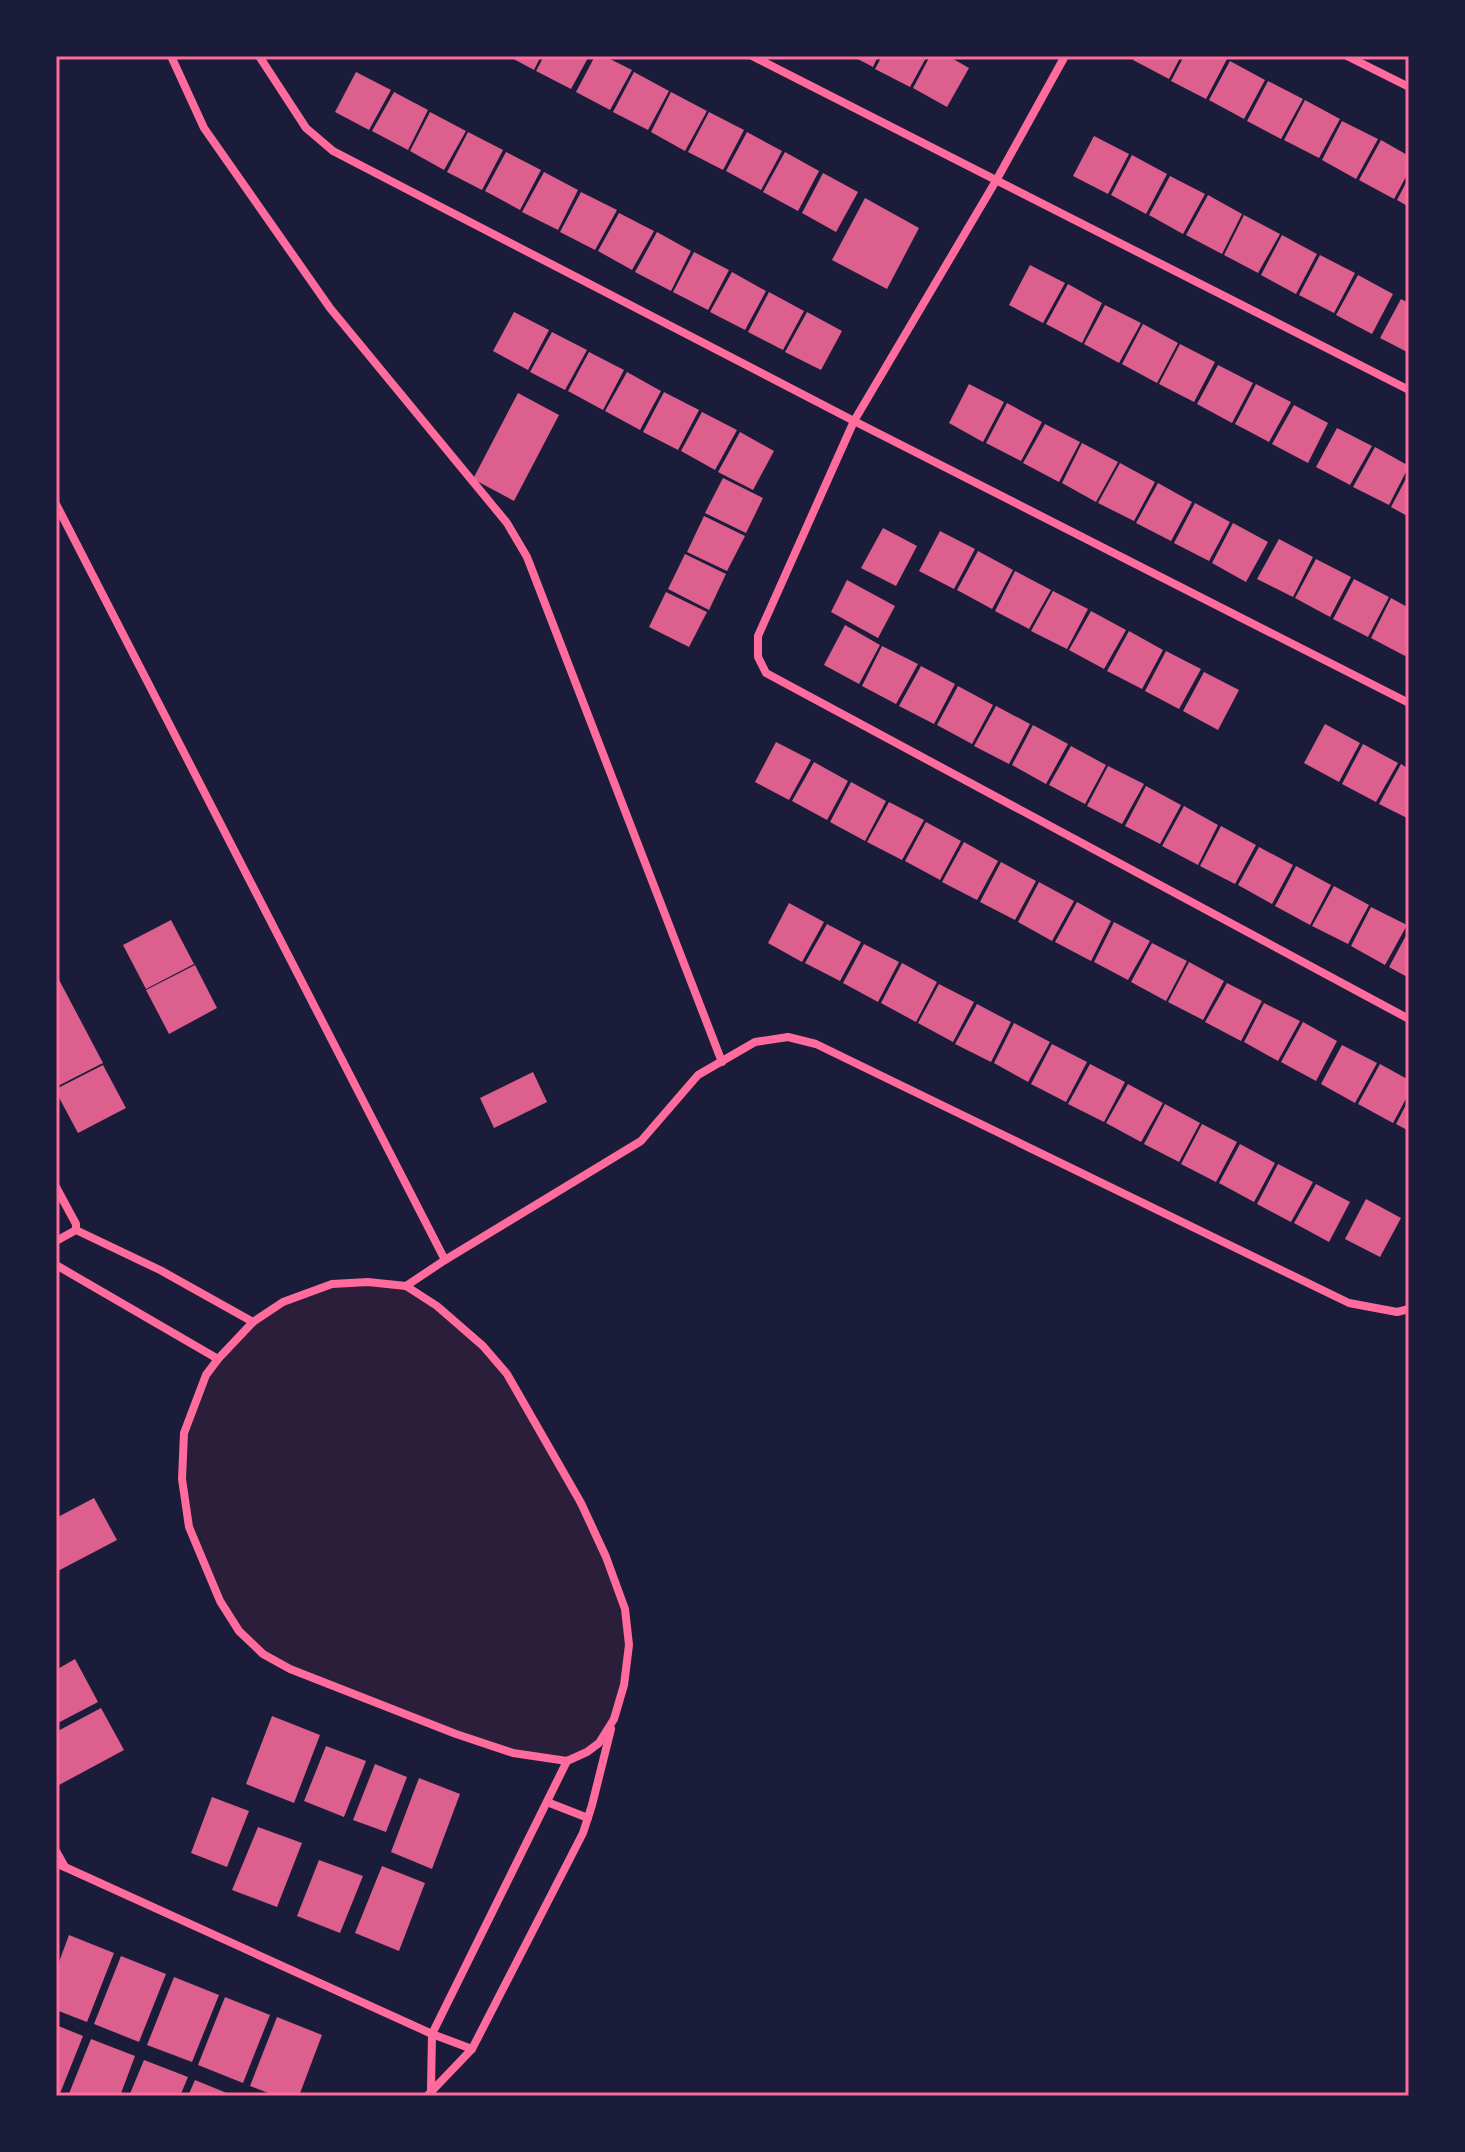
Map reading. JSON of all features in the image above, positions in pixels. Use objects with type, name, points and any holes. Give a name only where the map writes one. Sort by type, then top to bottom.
[{"type":"street","points":[[171,56],[204,128],[330,308],[507,523],[527,557],[722,1062]]},
{"type":"street","points":[[259,56],[306,128],[333,151],[854,421],[1409,703]]},
{"type":"street","points":[[752,56],[1409,390]]},
{"type":"street","points":[[1065,56],[997,179],[854,421],[758,636],[758,657],[766,673],[1409,1019]]},
{"type":"street","points":[[1347,56],[1409,87]]},
{"type":"street","points":[[56,504],[445,1260]]},
{"type":"street","points":[[406,1286],[641,1141],[698,1075],[755,1042],[788,1037],[816,1044],[1349,1303],[1397,1312],[1409,1309]]},
{"type":"street","points":[[56,1187],[76,1224],[76,1230]]},
{"type":"street","points":[[56,1241],[76,1230]]},
{"type":"street","points":[[76,1230],[160,1270],[253,1322]]},
{"type":"street","points":[[56,1265],[218,1359]]},
{"type":"street","points":[[429,2093],[472,2049],[583,1833],[624,1685],[629,1645],[625,1609],[581,1503],[507,1374],[483,1346],[437,1306],[406,1286],[368,1282],[332,1284],[283,1302],[253,1322],[206,1375],[184,1433],[182,1479],[189,1527],[220,1601],[239,1631],[263,1654],[290,1669],[513,1753],[567,1761],[599,1743],[614,1719]]},
{"type":"street","points":[[429,2093],[432,2034],[567,1761]]},
{"type":"street","points":[[547,1802],[588,1818]]},
{"type":"street","points":[[56,1851],[60,1865],[432,2034],[472,2049]]},
{"type":"shaded area","points":[[332,1284],[406,1286],[437,1306],[507,1374],[581,1503],[625,1609],[629,1645],[614,1719],[599,1743],[567,1761],[513,1753],[263,1654],[220,1601],[189,1527],[182,1479],[184,1433],[206,1375],[253,1322],[283,1302]]},
{"type":"building","points":[[508,56],[541,56],[534,70]]},
{"type":"building","points":[[544,56],[589,56],[571,89],[536,71]]},
{"type":"building","points":[[595,56],[604,56],[632,70],[610,110],[576,92]]},
{"type":"building","points":[[852,56],[878,56],[873,67]]},
{"type":"building","points":[[882,56],[927,56],[910,87],[875,69]]},
{"type":"building","points":[[930,56],[948,56],[969,68],[947,107],[913,88]]},
{"type":"building","points":[[1136,56],[1181,56],[1169,79],[1133,60]]},
{"type":"building","points":[[1184,56],[1221,56],[1227,59],[1206,99],[1171,81]]},
{"type":"building","points":[[1230,61],[1265,80],[1244,119],[1209,100]]},
{"type":"building","points":[[356,72],[391,90],[369,130],[335,112]]},
{"type":"building","points":[[634,72],[669,91],[648,130],[613,112]]},
{"type":"building","points":[[1268,81],[1303,99],[1281,139],[1247,121]]},
{"type":"building","points":[[394,92],[428,110],[408,150],[372,131]]},
{"type":"building","points":[[671,92],[707,111],[685,151],[651,132]]},
{"type":"building","points":[[1305,100],[1340,119],[1319,158],[1284,140]]},
{"type":"building","points":[[430,112],[466,131],[444,170],[410,151]]},
{"type":"building","points":[[709,112],[744,130],[723,170],[688,152]]},
{"type":"building","points":[[1342,121],[1378,139],[1356,179],[1322,160]]},
{"type":"building","points":[[468,132],[503,150],[482,190],[447,172]]},
{"type":"building","points":[[747,132],[782,151],[761,190],[726,171]]},
{"type":"building","points":[[1094,136],[1129,154],[1108,194],[1073,176]]},
{"type":"building","points":[[1381,140],[1409,156],[1409,171],[1394,199],[1359,180]]},
{"type":"building","points":[[506,152],[541,170],[520,210],[485,191]]},
{"type":"building","points":[[785,152],[819,171],[798,211],[763,192]]},
{"type":"building","points":[[1132,155],[1167,174],[1146,214],[1111,195]]},
{"type":"building","points":[[544,172],[578,190],[558,230],[522,212]]},
{"type":"building","points":[[823,173],[858,192],[836,232],[802,213]]},
{"type":"building","points":[[1170,176],[1205,194],[1183,234],[1149,215]]},
{"type":"building","points":[[1409,177],[1409,207],[1397,200]]},
{"type":"building","points":[[581,192],[617,210],[595,250],[560,232]]},
{"type":"building","points":[[1208,195],[1242,214],[1222,254],[1186,235]]},
{"type":"building","points":[[865,198],[919,228],[887,289],[832,260]]},
{"type":"building","points":[[619,213],[654,231],[632,270],[598,251]]},
{"type":"building","points":[[1244,215],[1280,234],[1258,273],[1224,255]]},
{"type":"building","points":[[657,232],[691,251],[671,291],[635,272]]},
{"type":"building","points":[[1282,235],[1317,254],[1296,294],[1261,275]]},
{"type":"building","points":[[694,252],[729,270],[708,310],[673,292]]},
{"type":"building","points":[[1320,255],[1355,273],[1334,313],[1299,295]]},
{"type":"building","points":[[1030,265],[1065,283],[1043,323],[1009,305]]},
{"type":"building","points":[[732,272],[766,291],[745,330],[710,312]]},
{"type":"building","points":[[1358,275],[1393,294],[1372,334],[1336,315]]},
{"type":"building","points":[[1068,284],[1102,303],[1082,343],[1046,324]]},
{"type":"building","points":[[769,292],[804,311],[783,350],[748,332]]},
{"type":"building","points":[[1401,299],[1409,303],[1409,353],[1380,338]]},
{"type":"building","points":[[1105,305],[1141,323],[1119,363],[1084,344]]},
{"type":"building","points":[[514,312],[549,330],[528,370],[493,351]]},
{"type":"building","points":[[807,312],[842,331],[821,370],[785,352]]},
{"type":"building","points":[[1143,324],[1178,343],[1157,383],[1122,364]]},
{"type":"building","points":[[552,332],[587,350],[565,390],[530,372]]},
{"type":"building","points":[[1180,344],[1215,362],[1194,402],[1159,384]]},
{"type":"building","points":[[589,352],[624,370],[603,410],[568,391]]},
{"type":"building","points":[[1218,365],[1253,383],[1232,423],[1197,404]]},
{"type":"building","points":[[627,372],[661,391],[640,430],[605,411]]},
{"type":"building","points":[[969,384],[1004,402],[983,442],[949,423]]},
{"type":"building","points":[[1256,384],[1291,402],[1269,442],[1235,424]]},
{"type":"building","points":[[664,392],[699,410],[678,450],[643,432]]},
{"type":"building","points":[[518,393],[559,415],[514,501],[473,479]]},
{"type":"building","points":[[1007,403],[1042,422],[1021,461],[986,443]]},
{"type":"building","points":[[1294,405],[1328,423],[1308,463],[1272,444]]},
{"type":"building","points":[[702,412],[737,430],[715,470],[681,451]]},
{"type":"building","points":[[1045,424],[1080,442],[1059,482],[1023,463]]},
{"type":"building","points":[[1337,428],[1372,446],[1350,485],[1316,467]]},
{"type":"building","points":[[740,432],[774,451],[753,490],[718,472]]},
{"type":"building","points":[[1082,443],[1118,462],[1096,502],[1062,483]]},
{"type":"building","points":[[1375,447],[1409,466],[1389,505],[1353,487]]},
{"type":"building","points":[[1120,463],[1155,482],[1134,521],[1098,503]]},
{"type":"building","points":[[1409,473],[1409,517],[1391,507]]},
{"type":"building","points":[[723,478],[763,498],[746,533],[705,513]]},
{"type":"building","points":[[1158,483],[1192,502],[1171,541],[1136,523]]},
{"type":"building","points":[[1195,503],[1230,522],[1209,561],[1174,543]]},
{"type":"building","points":[[704,516],[745,536],[727,571],[687,552]]},
{"type":"building","points":[[1233,523],[1268,542],[1246,582],[1212,563]]},
{"type":"building","points":[[883,528],[917,546],[896,586],[861,568]]},
{"type":"building","points":[[940,531],[975,549],[954,589],[919,571]]},
{"type":"building","points":[[1279,539],[1313,557],[1293,597],[1257,579]]},
{"type":"building","points":[[978,551],[1013,570],[992,609],[957,590]]},
{"type":"building","points":[[685,554],[726,574],[709,610],[668,589]]},
{"type":"building","points":[[1316,559],[1351,577],[1330,617],[1295,598]]},
{"type":"building","points":[[1015,571],[1051,590],[1029,629],[995,611]]},
{"type":"building","points":[[1354,579],[1389,597],[1368,637],[1333,619]]},
{"type":"building","points":[[847,580],[895,606],[878,638],[831,612]]},
{"type":"building","points":[[1053,591],[1088,609],[1067,649],[1031,631]]},
{"type":"building","points":[[666,592],[707,612],[689,647],[649,627]]},
{"type":"building","points":[[1391,598],[1409,608],[1409,650],[1405,656],[1371,638]]},
{"type":"building","points":[[1091,611],[1126,630],[1104,669],[1069,650]]},
{"type":"building","points":[[845,625],[880,645],[859,684],[824,665]]},
{"type":"building","points":[[1129,631],[1163,650],[1142,689],[1107,671]]},
{"type":"building","points":[[882,646],[918,664],[896,704],[862,686]]},
{"type":"building","points":[[1166,651],[1201,669],[1179,709],[1145,691]]},
{"type":"building","points":[[921,666],[955,684],[934,724],[899,706]]},
{"type":"building","points":[[1204,672],[1239,690],[1218,730],[1183,711]]},
{"type":"building","points":[[958,686],[993,705],[972,744],[937,725]]},
{"type":"building","points":[[996,706],[1030,724],[1009,764],[974,746]]},
{"type":"building","points":[[1325,724],[1360,743],[1339,782],[1304,763]]},
{"type":"building","points":[[1033,725],[1068,744],[1046,784],[1012,765]]},
{"type":"building","points":[[776,742],[811,760],[789,800],[755,782]]},
{"type":"building","points":[[1363,744],[1398,763],[1376,802],[1342,784]]},
{"type":"building","points":[[1071,746],[1106,765],[1085,804],[1049,785]]},
{"type":"building","points":[[814,762],[848,781],[827,820],[792,801]]},
{"type":"building","points":[[1401,764],[1409,769],[1409,819],[1379,804]]},
{"type":"building","points":[[1108,766],[1144,784],[1122,824],[1087,806]]},
{"type":"building","points":[[851,782],[886,801],[865,841],[830,822]]},
{"type":"building","points":[[1146,786],[1181,805],[1160,844],[1125,826]]},
{"type":"building","points":[[889,802],[924,820],[902,860],[867,842]]},
{"type":"building","points":[[1184,806],[1218,825],[1198,865],[1162,846]]},
{"type":"building","points":[[926,822],[961,841],[940,880],[905,861]]},
{"type":"building","points":[[1221,826],[1256,845],[1235,884],[1200,866]]},
{"type":"building","points":[[964,842],[998,861],[977,900],[942,882]]},
{"type":"building","points":[[1259,847],[1293,865],[1272,904],[1238,885]]},
{"type":"building","points":[[1001,862],[1036,881],[1015,920],[980,902]]},
{"type":"building","points":[[1296,866],[1331,885],[1310,925],[1275,906]]},
{"type":"building","points":[[1039,882],[1074,901],[1052,941],[1018,922]]},
{"type":"building","points":[[1334,886],[1369,905],[1348,944],[1312,926]]},
{"type":"building","points":[[1077,902],[1111,921],[1091,961],[1055,942]]},
{"type":"building","points":[[789,903],[824,922],[802,962],[768,943]]},
{"type":"building","points":[[1371,907],[1407,925],[1385,965],[1351,946]]},
{"type":"building","points":[[171,920],[194,964],[146,989],[123,945]]},
{"type":"building","points":[[1114,922],[1150,941],[1128,980],[1094,962]]},
{"type":"building","points":[[827,924],[861,942],[840,981],[805,963]]},
{"type":"building","points":[[1409,930],[1409,978],[1389,967]]},
{"type":"building","points":[[1152,943],[1187,961],[1166,1001],[1131,982]]},
{"type":"building","points":[[864,944],[899,962],[878,1002],[843,983]]},
{"type":"building","points":[[1189,962],[1224,981],[1203,1020],[1168,1002]]},
{"type":"building","points":[[902,963],[937,982],[916,1022],[881,1003]]},
{"type":"building","points":[[195,965],[217,1008],[169,1034],[146,990]]},
{"type":"building","points":[[56,974],[103,1063],[56,1087]]},
{"type":"building","points":[[1227,983],[1262,1001],[1241,1041],[1205,1022]]},
{"type":"building","points":[[939,984],[974,1002],[953,1042],[918,1023]]},
{"type":"building","points":[[1264,1003],[1300,1021],[1278,1061],[1244,1042]]},
{"type":"building","points":[[977,1004],[1011,1022],[991,1062],[955,1044]]},
{"type":"building","points":[[1303,1022],[1337,1041],[1316,1081],[1281,1062]]},
{"type":"building","points":[[1014,1023],[1050,1042],[1028,1082],[994,1063]]},
{"type":"building","points":[[1052,1044],[1087,1062],[1066,1102],[1031,1084]]},
{"type":"building","points":[[1342,1045],[1377,1063],[1355,1103],[1321,1084]]},
{"type":"building","points":[[1090,1064],[1125,1082],[1104,1122],[1068,1104]]},
{"type":"building","points":[[1380,1064],[1409,1080],[1409,1093],[1393,1123],[1358,1104]]},
{"type":"building","points":[[103,1065],[126,1108],[78,1133],[56,1089]]},
{"type":"building","points":[[533,1072],[547,1102],[494,1128],[480,1098]]},
{"type":"building","points":[[1128,1084],[1163,1103],[1141,1142],[1106,1123]]},
{"type":"building","points":[[1409,1099],[1409,1131],[1396,1124]]},
{"type":"building","points":[[1165,1104],[1200,1123],[1179,1162],[1144,1144]]},
{"type":"building","points":[[1202,1124],[1237,1142],[1216,1182],[1181,1164]]},
{"type":"building","points":[[1240,1144],[1275,1163],[1254,1202],[1219,1183]]},
{"type":"building","points":[[1278,1164],[1313,1182],[1291,1222],[1257,1204]]},
{"type":"building","points":[[1316,1184],[1350,1202],[1329,1242],[1294,1223]]},
{"type":"building","points":[[1366,1199],[1401,1218],[1380,1257],[1345,1239]]},
{"type":"building","points":[[94,1498],[117,1540],[56,1572],[56,1518]]},
{"type":"building","points":[[75,1659],[98,1702],[56,1724],[56,1670]]},
{"type":"building","points":[[101,1708],[124,1750],[59,1785],[56,1779],[56,1732]]},
{"type":"building","points":[[272,1716],[320,1735],[294,1803],[246,1784]]},
{"type":"building","points":[[326,1746],[366,1761],[344,1817],[304,1801]]},
{"type":"building","points":[[375,1764],[407,1777],[386,1832],[353,1820]]},
{"type":"building","points":[[419,1778],[460,1794],[432,1869],[391,1852]]},
{"type":"building","points":[[212,1797],[249,1811],[227,1867],[191,1853]]},
{"type":"building","points":[[258,1827],[302,1843],[277,1907],[232,1890]]},
{"type":"building","points":[[319,1860],[363,1876],[340,1933],[297,1916]]},
{"type":"building","points":[[382,1866],[425,1883],[399,1951],[355,1933]]},
{"type":"building","points":[[69,1935],[114,1953],[87,2022],[56,2010],[56,1970]]},
{"type":"building","points":[[121,1956],[166,1974],[139,2042],[94,2024]]},
{"type":"building","points":[[174,1977],[219,1995],[192,2062],[147,2045]]},
{"type":"building","points":[[225,1997],[270,2015],[243,2083],[198,2065]]},
{"type":"building","points":[[277,2017],[322,2035],[299,2096],[276,2096],[250,2086]]},
{"type":"building","points":[[56,2025],[83,2036],[59,2096],[56,2096]]},
{"type":"building","points":[[91,2039],[135,2056],[120,2096],[68,2096]]},
{"type":"building","points":[[144,2060],[188,2077],[180,2096],[129,2096]]},
{"type":"building","points":[[195,2080],[234,2096],[188,2096]]}]
